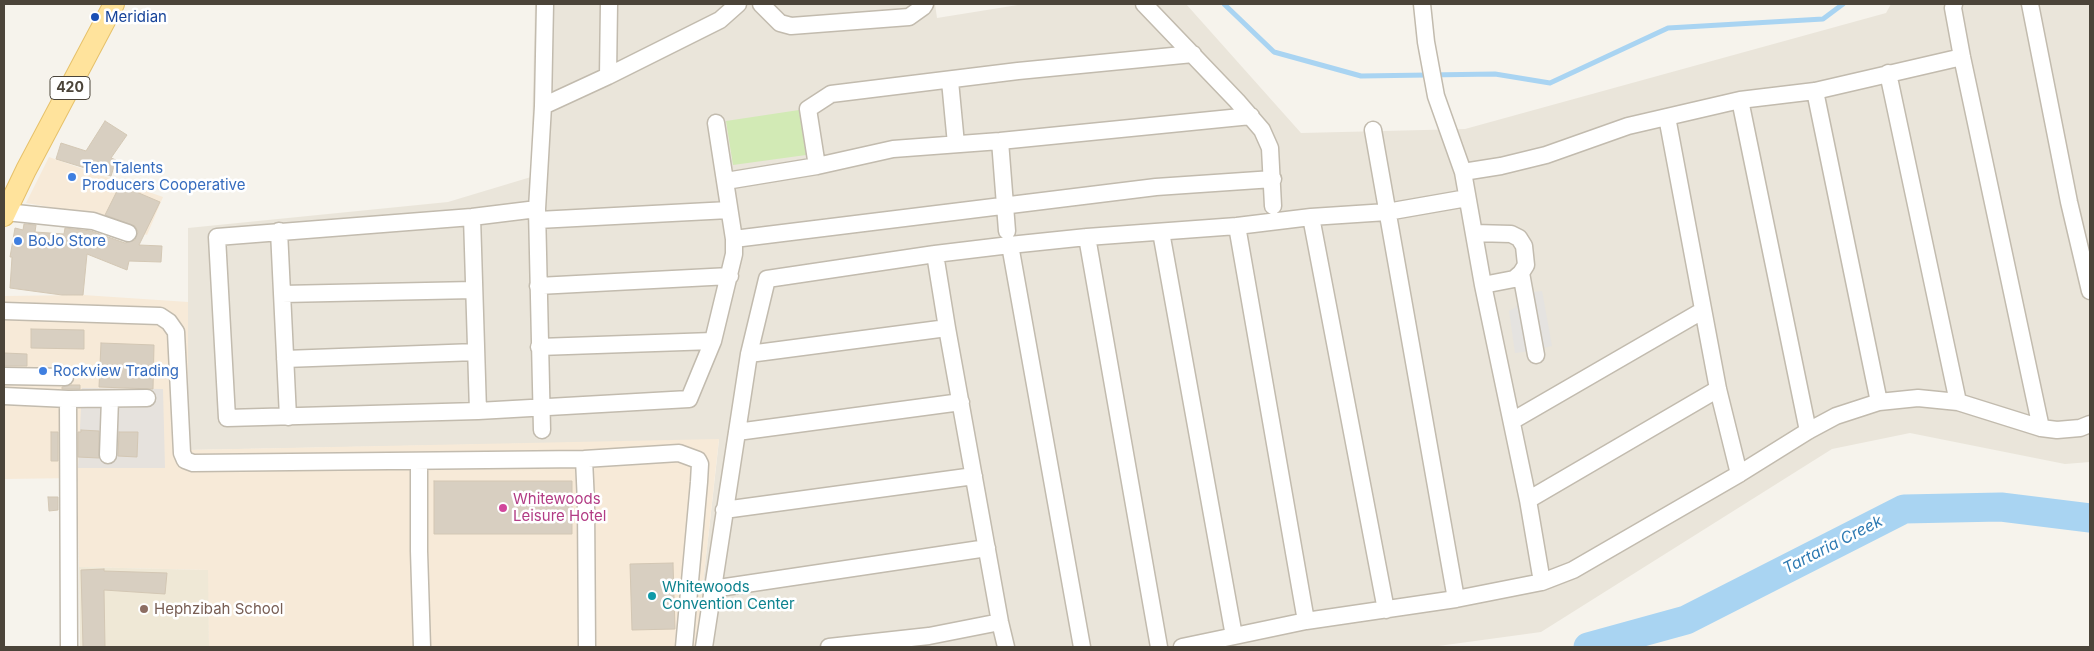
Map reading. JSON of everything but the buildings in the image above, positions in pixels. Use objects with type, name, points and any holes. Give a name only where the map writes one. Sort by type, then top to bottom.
[{"type":"main road","name":"420","points":[[5,214],[113,4]]},
{"type":"street","points":[[542,430],[538,215],[545,4]]},
{"type":"street","points":[[608,76],[610,4]]},
{"type":"street","points":[[543,106],[720,20],[738,4]]},
{"type":"street","points":[[761,4],[780,23],[791,26],[909,17],[925,4]]},
{"type":"street","points":[[1144,4],[1251,116],[1268,140],[1274,206]]},
{"type":"street","points":[[1422,4],[1426,42],[1436,96],[1463,172],[1528,500],[1542,582]]},
{"type":"street","points":[[1954,4],[1953,8],[1962,58],[2042,428]]},
{"type":"street","points":[[2030,4],[2069,202],[2090,291]]},
{"type":"street","points":[[817,166],[808,109],[831,94],[950,81],[1018,71],[1193,54]]},
{"type":"street","points":[[1463,172],[1501,166],[1546,154],[1628,126],[1740,100],[1815,91],[1888,73],[1962,58]]},
{"type":"street","points":[[1888,73],[1958,402]]},
{"type":"street","points":[[950,81],[956,144]]},
{"type":"street","points":[[1815,91],[1879,402]]},
{"type":"street","points":[[1740,100],[1808,431]]},
{"type":"street","points":[[726,181],[817,166],[893,149],[1000,141],[1251,116]]},
{"type":"street","points":[[1667,117],[1702,311],[1718,389],[1739,474]]},
{"type":"street","points":[[716,123],[734,239],[734,254],[713,341],[689,399],[478,411],[288,418],[227,418],[217,237],[472,217],[729,210]]},
{"type":"street","points":[[1373,130],[1456,599]]},
{"type":"street","points":[[1000,141],[1009,238],[1082,647]]},
{"type":"street","points":[[734,239],[1156,187],[1272,179]]},
{"type":"street","points":[[704,647],[750,354],[767,279],[936,254],[1009,238],[1087,237],[1237,226],[1311,217],[1387,212],[1467,198]]},
{"type":"street","points":[[5,214],[93,221],[128,233]]},
{"type":"street","points":[[472,217],[478,411]]},
{"type":"street","points":[[1311,217],[1386,610]]},
{"type":"street","points":[[1237,226],[1306,621]]},
{"type":"street","points":[[279,231],[288,418]]},
{"type":"street","points":[[1161,232],[1234,636]]},
{"type":"street","points":[[1474,233],[1511,234],[1519,238],[1524,246],[1526,265],[1521,273],[1508,280],[1484,285]]},
{"type":"street","points":[[1087,237],[1159,647]]},
{"type":"street","points":[[936,254],[947,328],[1006,647]]},
{"type":"street","points":[[1521,273],[1536,355]]},
{"type":"street","points":[[538,286],[730,276]]},
{"type":"street","points":[[282,294],[474,290]]},
{"type":"street","points":[[4,311],[160,316],[169,322],[176,332],[182,453],[185,460],[193,463],[584,459],[679,453],[698,460],[700,464],[699,482],[684,647]]},
{"type":"street","points":[[1512,421],[1702,311]]},
{"type":"street","points":[[750,354],[947,328]]},
{"type":"street","points":[[539,347],[713,341]]},
{"type":"street","points":[[285,359],[476,352]]},
{"type":"street","points":[[4,376],[65,377]]},
{"type":"street","points":[[1528,500],[1718,389]]},
{"type":"street","points":[[4,396],[68,399],[146,398]]},
{"type":"street","points":[[1182,647],[1306,621],[1456,599],[1542,582],[1573,570],[1836,416],[1879,402],[1918,398],[1958,402],[2042,428],[2058,430],[2090,424]]},
{"type":"street","points":[[68,399],[69,647]]},
{"type":"street","points":[[108,455],[110,399]]},
{"type":"street","points":[[737,432],[961,402]]},
{"type":"street","points":[[584,459],[587,647]]},
{"type":"street","points":[[419,462],[422,647]]},
{"type":"street","points":[[724,510],[974,476]]},
{"type":"street","points":[[712,589],[987,548]]},
{"type":"street","points":[[829,647],[929,642],[1000,622]]},
{"type":"shaded area","points":[[535,4],[935,4],[937,18],[1024,4],[1186,4],[1301,133],[1465,129],[1886,13],[1891,4],[2090,4],[2090,462],[2065,464],[1910,433],[1832,449],[1541,632],[1431,647],[696,647],[719,440],[188,450],[188,228],[448,202],[531,177]]},
{"type":"shaded area","name":"Ten Talents Producers Cooperative","points":[[49,157],[163,197],[147,235],[96,215],[26,203]]},
{"type":"shaded area","points":[[1542,291],[1552,346],[1515,353],[1509,311],[1515,308],[1518,303],[1516,294]]},
{"type":"shaded area","points":[[83,295],[188,302],[188,450],[719,439],[696,647],[209,647],[207,570],[79,567],[77,478],[4,479],[4,296]],"holes":[[[82,389],[165,468],[82,399]]]},
{"type":"shaded area","points":[[82,388],[163,389],[165,468],[78,468]]},
{"type":"shaded area","name":"Hephzibah School","points":[[79,567],[208,570],[209,647],[80,647]]},
{"type":"green space","points":[[799,110],[806,155],[733,165],[726,121]]},
{"type":"waterway","points":[[1224,4],[1274,52],[1361,76],[1495,74],[1550,83],[1668,28],[1823,19],[1843,4]]},
{"type":"waterway","name":"Tartaria Creek","points":[[1588,647],[1686,620],[1904,509],[2001,507],[2090,518]]},
{"type":"place","name":"Meridian","points":[[95,17]]},
{"type":"place","name":"Ten Talents Producers Cooperative","points":[[72,177]]},
{"type":"place","name":"BoJo Store","points":[[18,241]]},
{"type":"place","name":"Rockview Trading","points":[[43,371]]},
{"type":"place","name":"Whitewoods Leisure Hotel","points":[[503,508]]},
{"type":"place","name":"Whitewoods Convention Center","points":[[652,596]]},
{"type":"place","name":"Hephzibah School","points":[[144,609]]}]
